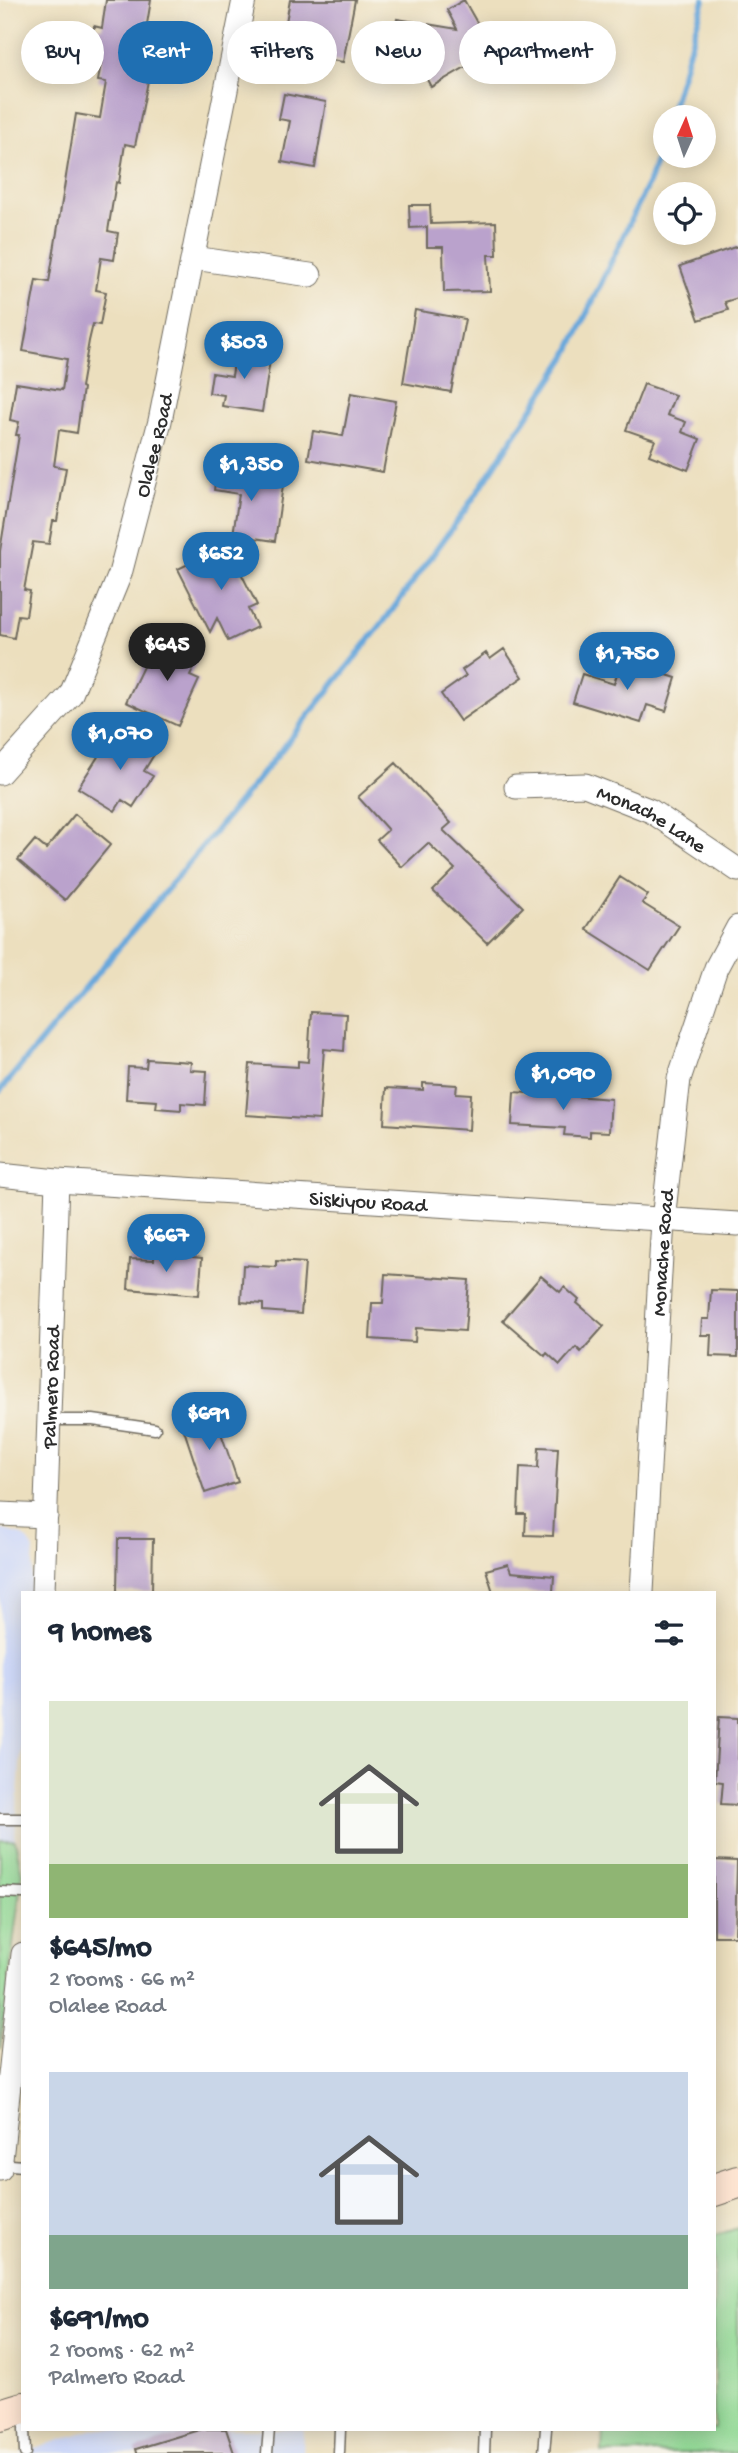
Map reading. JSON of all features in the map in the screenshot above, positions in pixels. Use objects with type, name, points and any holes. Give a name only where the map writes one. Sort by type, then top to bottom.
[{"type":"main road","points":[[716,2189],[738,2182]]},
{"type":"main road","points":[[0,2415],[21,2409]]},
{"type":"street","name":"Olalee Road","points":[[0,773],[71,694],[120,574],[160,421],[244,0]]},
{"type":"street","points":[[194,258],[310,275]]},
{"type":"street","name":"Monache Lane","points":[[516,787],[585,785],[651,811],[738,870]]},
{"type":"street","name":"Monache Road","points":[[642,1591],[663,1220],[679,1080],[716,968],[738,927]]},
{"type":"street","name":"Siskiyou Road","points":[[0,1175],[57,1181],[738,1224]]},
{"type":"street","name":"Palmero Road","points":[[43,1591],[57,1181]]},
{"type":"street","points":[[0,1514],[46,1516]]},
{"type":"street","points":[[0,2167],[21,1973]]},
{"type":"lane","points":[[49,1420],[93,1420],[155,1429]]},
{"type":"lane","points":[[0,1819],[21,1819]]},
{"type":"lane","points":[[0,1892],[21,1893]]},
{"type":"lane","points":[[0,2167],[21,2166]]},
{"type":"lane","points":[[24,2431],[24,2453]]},
{"type":"lane","points":[[267,2453],[269,2431]]},
{"type":"lane","points":[[339,2453],[340,2431]]},
{"type":"lane","points":[[484,2453],[485,2431]]},
{"type":"lane","points":[[544,2453],[546,2431]]},
{"type":"shaded area","points":[[0,1529],[23,1535],[34,1549],[31,1591],[21,1591],[21,1749],[15,1840],[0,1840]]},
{"type":"shaded area","points":[[88,2431],[303,2431],[302,2453],[19,2453]]},
{"type":"green space","points":[[0,1840],[15,1840],[21,1882],[0,2050]]},
{"type":"green space","points":[[738,2228],[738,2453],[602,2453],[603,2431],[716,2431],[716,2235]]},
{"type":"building","points":[[106,0],[151,0],[148,21],[118,21],[118,84],[147,84],[135,146],[125,144],[119,183],[116,182],[108,231],[118,233],[114,260],[101,258],[96,290],[106,292],[100,325],[93,324],[89,341],[77,433],[59,430],[54,466],[66,468],[57,521],[53,521],[49,544],[33,542],[24,590],[30,591],[26,616],[18,615],[14,638],[0,635],[0,551],[19,435],[16,435],[19,422],[10,420],[16,383],[62,390],[67,359],[23,351],[36,280],[49,282],[76,114],[100,118],[106,82],[103,21]]},
{"type":"building","points":[[290,0],[355,0],[343,62],[337,61],[337,21],[286,21]]},
{"type":"building","points":[[464,0],[476,21],[459,21],[459,71],[445,79],[445,27],[457,29],[447,10]]},
{"type":"building","points":[[284,94],[326,102],[315,168],[282,162],[290,121],[279,119]]},
{"type":"building","points":[[409,205],[430,205],[431,224],[496,222],[497,255],[488,255],[490,291],[444,292],[443,247],[427,247],[427,227],[410,228]]},
{"type":"building","points":[[738,246],[738,298],[725,302],[728,310],[699,320],[680,266]]},
{"type":"building","points":[[415,310],[465,319],[451,392],[403,383]]},
{"type":"building","points":[[236,348],[271,354],[262,412],[222,406],[224,395],[209,393],[212,373],[232,376]]},
{"type":"building","points":[[644,384],[675,395],[667,415],[686,422],[682,432],[700,439],[688,470],[649,455],[655,440],[626,430]]},
{"type":"building","points":[[351,393],[396,401],[383,472],[308,459],[313,431],[343,436]]},
{"type":"building","points":[[218,463],[243,467],[241,478],[283,485],[275,541],[233,535],[239,494],[214,490]]},
{"type":"building","points":[[227,545],[257,605],[248,609],[257,627],[228,641],[217,618],[210,632],[178,569]]},
{"type":"building","points":[[170,638],[201,652],[190,676],[199,680],[178,726],[126,702],[150,652],[162,657]]},
{"type":"building","points":[[504,649],[523,677],[460,721],[441,694],[466,676],[462,670],[486,653],[490,659]]},
{"type":"building","points":[[621,660],[676,678],[666,711],[647,705],[641,723],[573,702],[582,674],[614,684]]},
{"type":"building","points":[[130,730],[158,748],[144,771],[153,776],[133,807],[122,800],[115,811],[78,788],[108,741],[119,748]]},
{"type":"building","points":[[396,763],[451,823],[443,830],[523,907],[487,943],[433,891],[455,869],[428,843],[402,867],[377,840],[388,830],[358,797]]},
{"type":"building","points":[[75,814],[111,844],[65,900],[18,860],[35,840],[46,849]]},
{"type":"building","points":[[620,877],[648,895],[642,903],[679,926],[650,970],[586,929]]},
{"type":"building","points":[[311,1012],[346,1014],[344,1051],[324,1049],[319,1120],[246,1115],[250,1064],[298,1067],[298,1061],[308,1062]]},
{"type":"building","points":[[147,1059],[191,1062],[190,1070],[207,1071],[205,1105],[181,1103],[181,1110],[156,1108],[157,1101],[126,1099],[128,1067],[146,1068]]},
{"type":"building","points":[[423,1083],[457,1085],[456,1093],[471,1094],[469,1130],[384,1124],[386,1088],[423,1090]]},
{"type":"building","points":[[554,1086],[576,1088],[575,1096],[611,1099],[609,1132],[590,1131],[590,1137],[564,1135],[565,1128],[512,1125],[514,1092],[553,1095]]},
{"type":"building","points":[[154,1253],[202,1258],[199,1295],[128,1289],[130,1259],[154,1260]]},
{"type":"building","points":[[276,1261],[305,1263],[301,1314],[263,1311],[263,1304],[241,1302],[243,1265],[276,1267]]},
{"type":"building","points":[[385,1274],[469,1280],[465,1331],[416,1328],[415,1342],[370,1339],[372,1303],[383,1303]]},
{"type":"building","points":[[541,1276],[560,1292],[564,1287],[579,1300],[577,1303],[604,1326],[581,1352],[576,1347],[560,1365],[547,1353],[545,1356],[503,1320]]},
{"type":"building","points":[[711,1290],[738,1291],[738,1357],[710,1356],[711,1335],[701,1335],[702,1319],[709,1319]]},
{"type":"building","points":[[213,1410],[238,1482],[205,1493],[181,1421]]},
{"type":"building","points":[[539,1447],[558,1448],[553,1536],[525,1535],[526,1514],[518,1514],[520,1467],[538,1468]]},
{"type":"building","points":[[118,1539],[153,1539],[152,1591],[117,1591]]},
{"type":"building","points":[[508,1564],[511,1572],[554,1576],[553,1591],[493,1591],[486,1570]]},
{"type":"building","points":[[719,1717],[738,1718],[738,1805],[721,1804],[723,1782],[716,1781]]},
{"type":"building","points":[[716,1860],[737,1861],[735,1936],[716,1936]]},
{"type":"building","points":[[195,2431],[227,2431],[234,2453],[137,2453],[136,2449]]},
{"type":"waterway","points":[[673,105],[704,0]]},
{"type":"waterway","points":[[0,1091],[250,789],[385,620],[466,509],[567,356],[653,168]]}]
